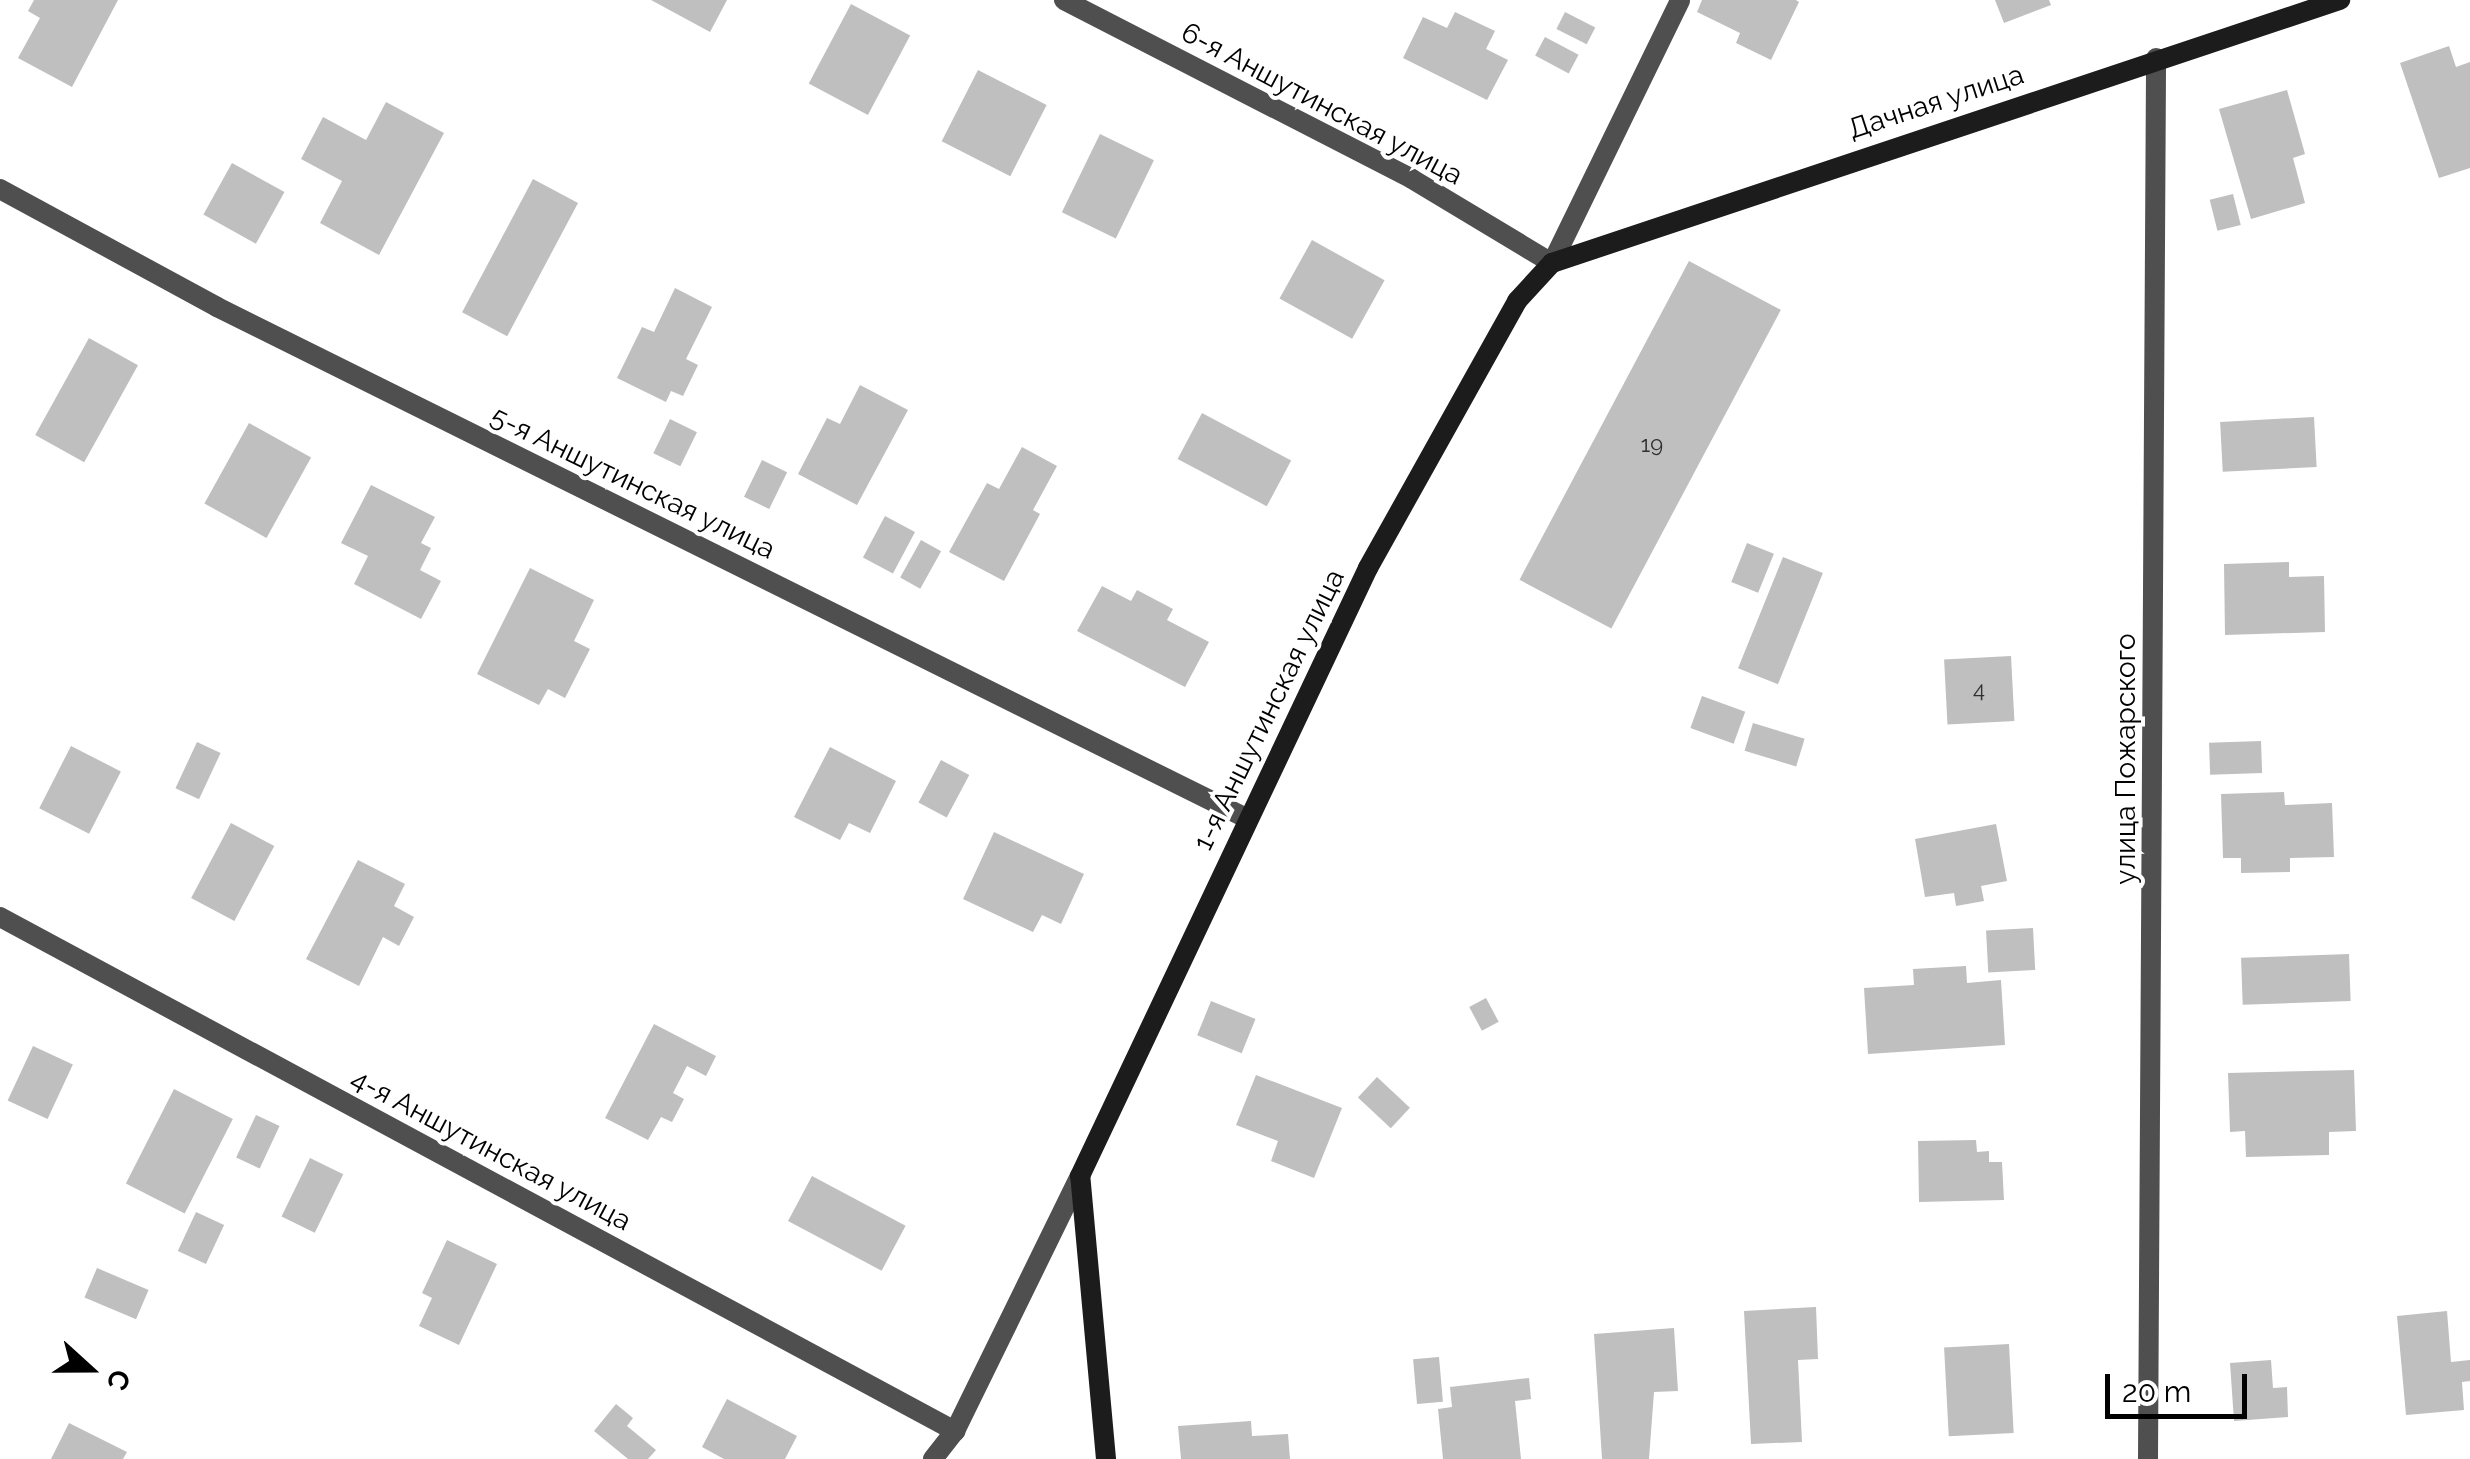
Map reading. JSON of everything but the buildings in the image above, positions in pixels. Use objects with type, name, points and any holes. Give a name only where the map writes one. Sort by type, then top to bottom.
[{"type":"street","name":"6-я Аншутинская улица","points":[[1064,0],[1412,180],[1552,263]]},
{"type":"street","name":"1-я Аншутинская улица","points":[[933,1459],[955,1430],[1080,1176],[1246,818],[1473,372],[1516,301],[1552,263],[1680,0]]},
{"type":"street","name":"Дачная улица","points":[[1552,263],[2156,58],[2340,0]]},
{"type":"street","name":"улица Пожарского","points":[[2148,1459],[2156,58]]},
{"type":"street","name":"5-я Аншутинская улица","points":[[0,189],[218,307],[1246,818]]},
{"type":"street","name":"4-я Аншутинская улица","points":[[0,917],[955,1430]]},
{"type":"street","points":[[1080,1176],[1106,1459]]}]
